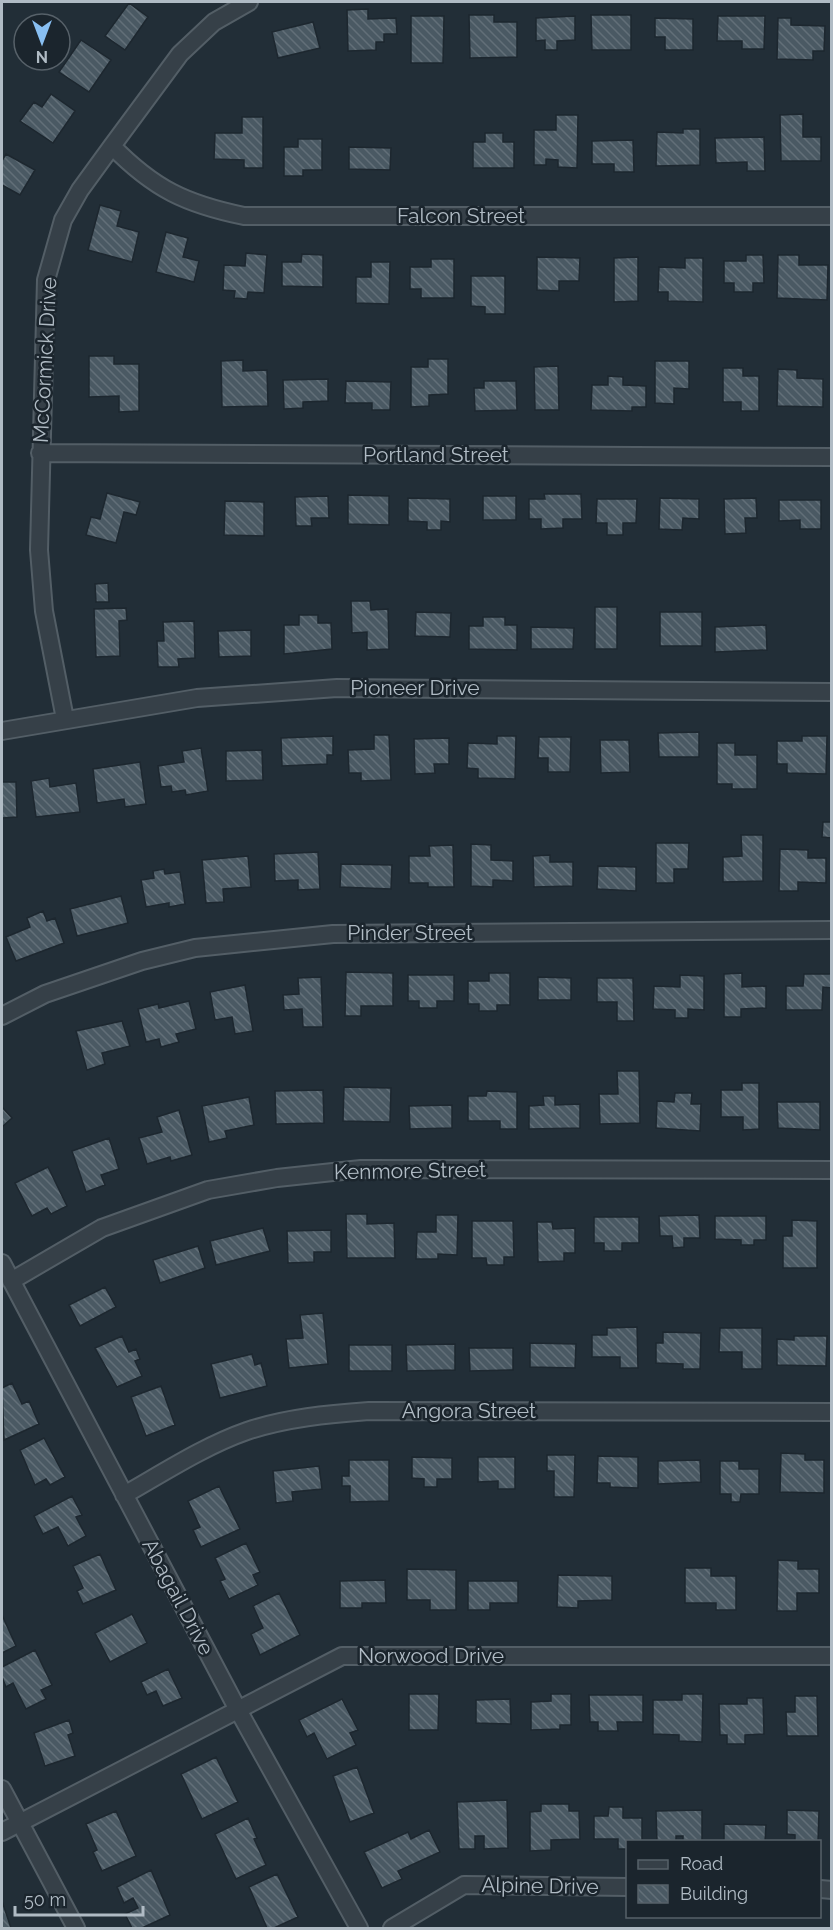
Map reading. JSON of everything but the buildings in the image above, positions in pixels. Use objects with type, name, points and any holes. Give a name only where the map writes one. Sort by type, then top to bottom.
[{"type":"street","name":"McCormick Drive","points":[[65,719],[44,611],[39,550],[46,280],[63,220],[80,190],[112,146],[180,54],[214,22],[249,2]]},
{"type":"street","name":"Falcon Street","points":[[112,146],[133,167],[174,195],[203,207],[244,216],[831,216]]},
{"type":"street","name":"Portland Street","points":[[40,453],[831,457]]},
{"type":"street","name":"Pioneer Drive","points":[[2,731],[197,698],[337,688],[831,692]]},
{"type":"street","name":"Pinder Street","points":[[2,1016],[45,994],[142,961],[195,948],[333,934],[831,930]]},
{"type":"street","name":"Kenmore Street","points":[[11,1281],[102,1228],[208,1190],[277,1178],[362,1169],[831,1170]]},
{"type":"street","name":"Abagail Drive","points":[[2,1263],[237,1708],[359,1929]]},
{"type":"street","name":"Angora Street","points":[[124,1495],[181,1463],[246,1431],[314,1415],[369,1411],[831,1413]]},
{"type":"street","name":"Norwood Drive","points":[[2,1832],[237,1708],[342,1656],[831,1656]]},
{"type":"street","points":[[2,1789],[75,1929]]},
{"type":"street","name":"Alpine Drive","points":[[392,1929],[464,1885],[626,1887]]}]
